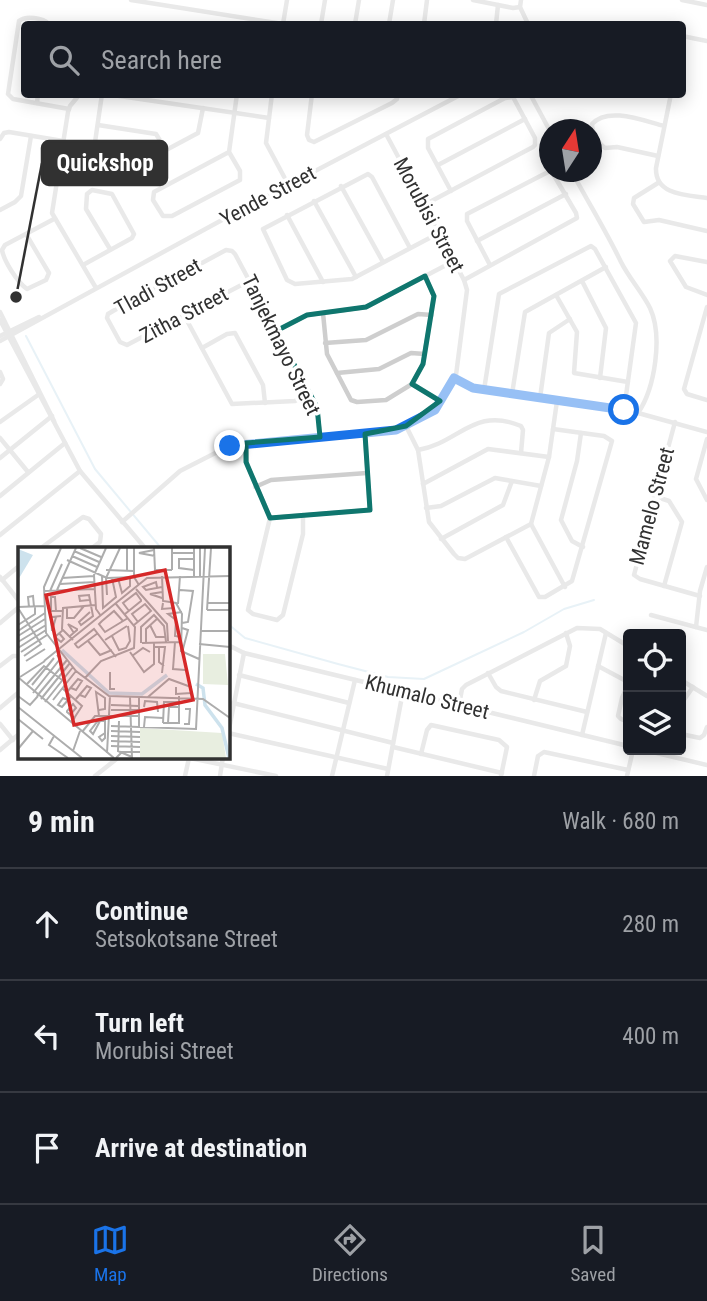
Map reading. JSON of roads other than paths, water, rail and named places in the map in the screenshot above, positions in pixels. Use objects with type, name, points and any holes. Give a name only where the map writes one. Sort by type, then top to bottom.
[{"type":"street","points":[[131,0],[264,21]]},
{"type":"street","points":[[284,21],[287,0]]},
{"type":"street","points":[[322,21],[326,0]]},
{"type":"street","points":[[356,21],[359,0]]},
{"type":"street","points":[[390,21],[393,0]]},
{"type":"street","points":[[424,21],[427,0]]},
{"type":"street","points":[[473,0],[520,8]]},
{"type":"street","points":[[521,0],[520,8],[526,21]]},
{"type":"street","points":[[682,0],[707,5]]},
{"type":"street","points":[[496,21],[498,5]]},
{"type":"street","points":[[45,21],[27,18],[19,21],[7,88],[10,98],[69,109]]},
{"type":"street","points":[[686,38],[707,41]]},
{"type":"street","points":[[37,103],[38,98]]},
{"type":"street","points":[[77,98],[69,109],[51,211],[96,288]]},
{"type":"street","points":[[103,98],[93,151],[96,159],[138,164],[199,132],[203,108]]},
{"type":"street","points":[[132,98],[269,118]]},
{"type":"street","points":[[229,152],[154,192],[153,200],[163,216],[172,216],[240,180],[240,171],[229,152],[236,98]]},
{"type":"street","points":[[272,98],[266,143],[289,186]]},
{"type":"street","points":[[312,98],[307,135],[309,140],[314,142],[397,98]]},
{"type":"street","name":"Yende Street","points":[[0,339],[454,98]]},
{"type":"street","points":[[450,191],[428,148],[428,139],[507,98]]},
{"type":"street","points":[[424,205],[536,143],[513,98]]},
{"type":"street","points":[[532,98],[544,119]]},
{"type":"street","points":[[669,98],[655,174],[658,183],[671,191],[707,198]]},
{"type":"street","points":[[658,156],[617,147],[605,148],[600,144],[592,124],[609,114],[664,126]]},
{"type":"street","points":[[438,165],[525,119]]},
{"type":"street","points":[[98,125],[155,133],[166,150]]},
{"type":"street","points":[[0,139],[7,133],[63,141]]},
{"type":"street","name":"Morubisi Street","points":[[122,522],[184,469],[230,446],[391,432],[431,412],[440,401],[454,378],[467,298],[464,280],[386,134]]},
{"type":"street","points":[[0,210],[21,196],[31,136]]},
{"type":"street","points":[[410,248],[368,174],[262,229],[287,280],[295,284],[356,277],[439,233]]},
{"type":"street","points":[[490,265],[466,218],[469,213],[539,177]]},
{"type":"street","points":[[464,280],[575,220],[577,214],[558,182]]},
{"type":"street","points":[[578,182],[615,246],[622,264],[651,310],[655,323],[657,339],[649,392],[638,413]]},
{"type":"street","points":[[658,183],[634,198],[633,204],[644,222],[659,220],[707,231]]},
{"type":"street","points":[[341,186],[383,262]]},
{"type":"street","points":[[83,265],[134,237],[134,230],[112,194],[92,190],[87,194],[85,207],[110,249]]},
{"type":"street","points":[[477,241],[566,194]]},
{"type":"street","points":[[314,201],[356,277]]},
{"type":"street","points":[[288,215],[323,282]]},
{"type":"street","points":[[26,234],[49,273],[46,280],[27,289],[22,286],[2,252],[5,245],[54,219]]},
{"type":"street","points":[[484,390],[499,294],[591,246],[606,267],[636,323],[624,410]]},
{"type":"street","name":"Tladi Street","points":[[120,342],[107,318],[110,313],[226,250],[235,254]]},
{"type":"street","name":"Tanjekmayo Street","points":[[235,254],[310,394],[319,414],[320,438]]},
{"type":"street","points":[[707,262],[675,256],[670,261],[686,287],[707,295]]},
{"type":"street","points":[[276,331],[307,315],[362,309],[454,261]]},
{"type":"street","points":[[512,394],[523,315],[527,310],[606,267]]},
{"type":"street","points":[[323,313],[327,354],[349,398],[356,402],[389,399],[412,384],[422,368],[434,293],[425,276]]},
{"type":"street","name":"Zitha Street","points":[[120,342],[127,345],[249,281]]},
{"type":"street","points":[[582,281],[606,326],[600,378]]},
{"type":"street","points":[[556,295],[577,334],[573,370],[577,374],[628,382]]},
{"type":"street","points":[[707,307],[684,389],[689,396],[707,400]]},
{"type":"street","points":[[0,312],[14,348],[52,418]]},
{"type":"street","points":[[325,343],[369,339],[418,314],[432,315]]},
{"type":"street","points":[[184,315],[231,403],[239,405],[295,401],[310,394]]},
{"type":"street","points":[[540,398],[549,333],[570,319]]},
{"type":"street","points":[[0,320],[80,471],[144,547]]},
{"type":"street","points":[[202,348],[230,332],[235,333],[263,385],[265,403]]},
{"type":"street","points":[[0,339],[14,348]]},
{"type":"street","points":[[337,373],[376,370],[411,353],[425,354]]},
{"type":"street","points":[[0,372],[3,379],[0,384]]},
{"type":"street","points":[[454,378],[473,388],[624,410],[707,432]]},
{"type":"street","points":[[412,384],[440,401]]},
{"type":"street","points":[[0,422],[38,395]]},
{"type":"street","points":[[557,401],[549,457],[531,524],[565,587]]},
{"type":"street","points":[[0,458],[52,418]]},
{"type":"street","points":[[418,450],[431,448],[487,419],[522,426],[521,453]]},
{"type":"street","name":"Mamelo Street","points":[[675,422],[633,572],[637,578],[700,596]]},
{"type":"street","points":[[406,426],[418,450],[430,524],[456,557],[463,559],[531,524]]},
{"type":"street","points":[[506,537],[539,597],[545,597],[565,587],[574,579],[612,443],[607,437],[552,429]]},
{"type":"street","points":[[581,433],[578,461],[562,520],[572,541],[583,547]]},
{"type":"street","points":[[270,517],[370,510],[365,434]]},
{"type":"street","points":[[0,438],[28,473]]},
{"type":"street","points":[[706,497],[696,480],[707,439]]},
{"type":"street","points":[[0,496],[65,443]]},
{"type":"street","points":[[246,443],[246,463],[270,517],[248,610],[253,614],[279,620],[283,615],[303,537],[303,515]]},
{"type":"street","points":[[423,484],[488,449],[549,457]]},
{"type":"street","points":[[0,535],[80,471]]},
{"type":"street","points":[[255,486],[271,480],[367,473]]},
{"type":"street","points":[[426,508],[441,506],[493,479],[541,486]]},
{"type":"street","points":[[441,539],[503,505],[512,481]]},
{"type":"street","points":[[654,496],[669,501],[682,522],[664,586]]},
{"type":"street","points":[[42,547],[83,516],[102,534],[100,542],[93,547]]},
{"type":"street","points":[[18,567],[1,578],[18,600]]},
{"type":"street","points":[[696,627],[707,567]]},
{"type":"street","points":[[0,624],[18,608]]},
{"type":"street","points":[[651,615],[707,630]]},
{"type":"street","points":[[458,705],[464,686],[577,628],[595,628],[623,643]]},
{"type":"street","points":[[582,735],[606,632]]},
{"type":"street","points":[[534,700],[540,681],[566,666],[570,646],[566,633]]},
{"type":"street","name":"Khumalo Street","points":[[229,646],[244,653],[623,745]]},
{"type":"street","points":[[229,728],[244,653]]},
{"type":"street","points":[[0,666],[13,656],[18,656]]},
{"type":"street","points":[[598,666],[623,680]]},
{"type":"street","points":[[488,673],[498,690],[587,712]]},
{"type":"street","points":[[239,675],[349,703]]},
{"type":"street","points":[[332,776],[355,680]]},
{"type":"street","points":[[686,683],[707,696]]},
{"type":"street","points":[[686,697],[693,687]]},
{"type":"street","points":[[387,776],[402,691]]},
{"type":"street","points":[[0,708],[18,693]]},
{"type":"street","points":[[623,696],[618,716],[623,720]]},
{"type":"street","points":[[233,703],[421,754],[501,774],[507,751],[506,745],[499,740],[429,726],[421,754]]},
{"type":"street","points":[[0,724],[13,740]]},
{"type":"street","points":[[686,735],[700,738],[707,727]]},
{"type":"street","points":[[229,734],[388,769]]},
{"type":"street","points":[[0,750],[18,735]]},
{"type":"street","points":[[534,776],[538,756],[544,752],[628,773],[632,755]]},
{"type":"street","points":[[665,755],[707,765]]},
{"type":"street","points":[[95,776],[118,758]]},
{"type":"street","points":[[185,776],[187,758]]},
{"type":"street","points":[[192,758],[275,776]]},
{"type":"street","points":[[220,776],[223,758]]},
{"type":"waterway","points":[[26,336],[95,469],[160,547]]},
{"type":"waterway","points":[[229,625],[245,638],[338,664],[388,677],[424,679],[524,632],[564,609],[594,600]]},
{"type":"place","name":"Quickshop","points":[[16,297]]}]
